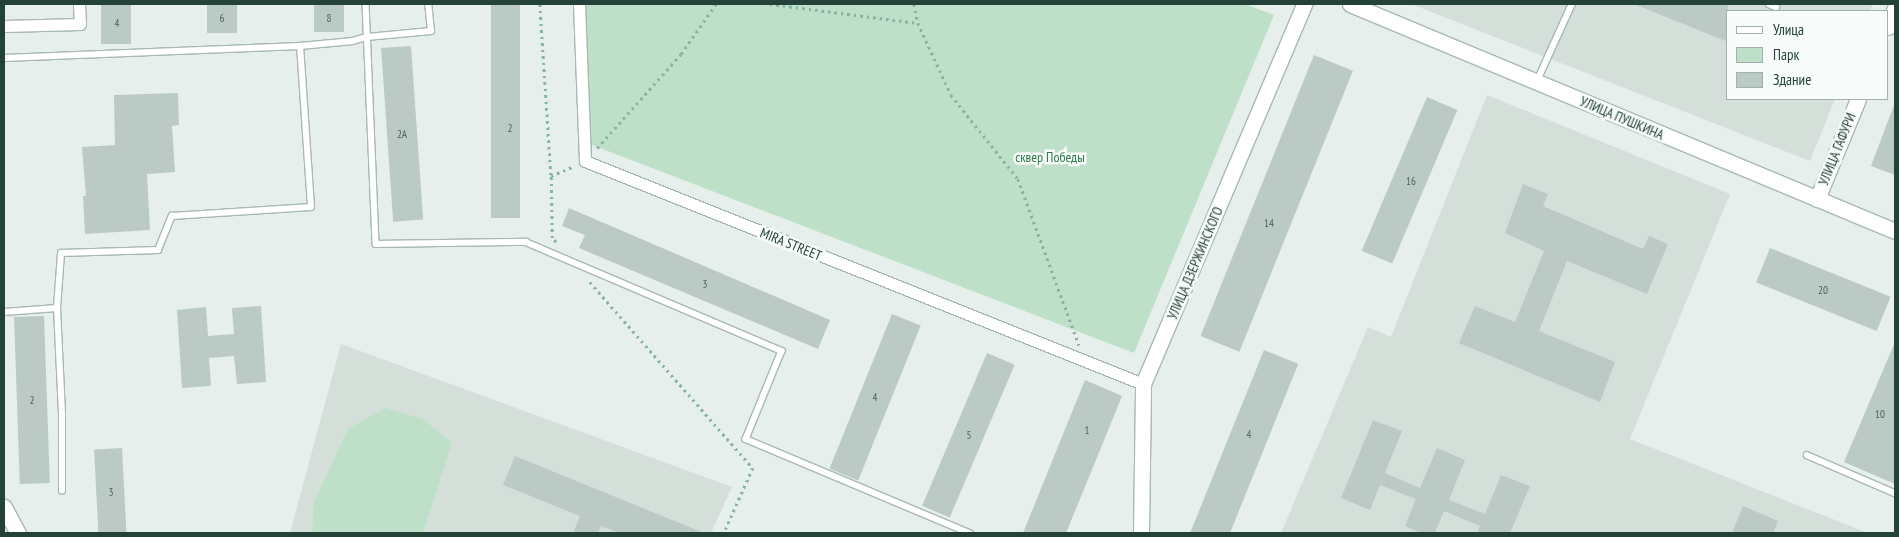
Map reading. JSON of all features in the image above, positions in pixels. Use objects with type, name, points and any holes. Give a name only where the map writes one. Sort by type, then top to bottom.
[{"type":"street","points":[[4,26],[80,24],[79,4]]},
{"type":"street","points":[[579,4],[585,161]]},
{"type":"street","name":"УЛИЦА ДЗЕРЖИНСКОГО","points":[[1141,533],[1144,384],[1304,4]]},
{"type":"street","name":"УЛИЦА ПУШКИНА","points":[[1353,4],[1536,83],[1895,231]]},
{"type":"street","points":[[1889,24],[1895,8]]},
{"type":"street","name":"УЛИЦА ГАФУРИ","points":[[1817,199],[1858,100]]},
{"type":"street","name":"MIRA STREET","points":[[585,161],[1086,363],[1144,384]]},
{"type":"street","points":[[4,508],[18,533]]},
{"type":"lane","points":[[366,4],[376,244],[526,242],[782,351],[746,439],[970,533]]},
{"type":"lane","points":[[4,58],[300,46],[353,41],[367,37],[430,31],[428,4]]},
{"type":"lane","points":[[1536,83],[1572,4]]},
{"type":"lane","points":[[1769,4],[1776,7]]},
{"type":"lane","points":[[62,491],[62,414],[57,308],[61,253],[158,250],[172,216],[311,207],[300,46]]},
{"type":"lane","points":[[4,312],[57,308]]},
{"type":"lane","points":[[1807,455],[1895,493]]},
{"type":"path","points":[[540,4],[551,176],[552,238],[558,245]]},
{"type":"path","points":[[551,176],[585,161],[681,54],[716,4]]},
{"type":"path","points":[[770,4],[918,23]]},
{"type":"path","points":[[914,4],[918,23],[951,95],[1018,179],[1086,363]]},
{"type":"path","points":[[584,275],[753,468],[724,533]]},
{"type":"shaded area","points":[[1411,4],[1873,4],[1870,10],[1726,10],[1726,100],[1835,100],[1810,161]]},
{"type":"shaded area","points":[[1487,95],[1730,194],[1630,439],[1868,533],[1281,533],[1368,327],[1391,337]]},
{"type":"shaded area","points":[[341,344],[732,487],[711,533],[290,533]]},
{"type":"green space","name":"сквер Победы","points":[[581,4],[1245,4],[1274,15],[1134,353],[587,143]]},
{"type":"green space","points":[[385,408],[423,419],[452,443],[423,533],[312,533],[314,502],[348,429]]},
{"type":"building","points":[[101,4],[131,4],[131,44],[101,44]]},
{"type":"building","points":[[207,4],[237,4],[237,33],[207,33]]},
{"type":"building","points":[[314,4],[344,4],[344,32],[314,32]]},
{"type":"building","points":[[491,4],[520,4],[520,218],[491,218]]},
{"type":"building","points":[[1634,4],[1728,4],[1728,10],[1726,10],[1726,41]]},
{"type":"building","points":[[411,46],[423,220],[393,222],[381,48]]},
{"type":"building","points":[[1314,55],[1353,71],[1239,352],[1200,336]]},
{"type":"building","points":[[178,93],[179,125],[172,126],[175,172],[147,174],[150,230],[85,234],[83,196],[86,196],[82,147],[115,145],[114,95]]},
{"type":"building","points":[[1427,97],[1457,110],[1392,264],[1362,251]]},
{"type":"building","points":[[1895,105],[1895,175],[1871,166]]},
{"type":"building","points":[[1523,184],[1548,194],[1543,206],[1643,249],[1649,236],[1668,244],[1647,294],[1567,261],[1539,331],[1615,362],[1600,402],[1459,343],[1475,306],[1515,322],[1544,251],[1505,233]]},
{"type":"building","points":[[569,208],[830,320],[818,349],[579,248],[585,235],[562,226]]},
{"type":"building","points":[[1770,248],[1891,297],[1877,331],[1756,282]]},
{"type":"building","points":[[261,306],[266,382],[237,384],[234,356],[209,358],[211,386],[182,388],[177,310],[206,307],[208,336],[234,334],[232,308]]},
{"type":"building","points":[[892,314],[921,326],[858,480],[829,469]]},
{"type":"building","points":[[44,316],[50,483],[20,484],[14,317]]},
{"type":"building","points":[[1895,342],[1895,484],[1844,462]]},
{"type":"building","points":[[1264,350],[1298,364],[1230,533],[1190,533]]},
{"type":"building","points":[[987,353],[1015,365],[950,518],[922,506]]},
{"type":"building","points":[[1085,380],[1122,396],[1066,533],[1023,533]]},
{"type":"building","points":[[1373,420],[1402,431],[1385,473],[1420,488],[1437,448],[1465,460],[1449,500],[1485,514],[1501,475],[1530,486],[1510,533],[1477,533],[1480,526],[1444,511],[1435,533],[1421,533],[1405,526],[1416,499],[1380,485],[1370,510],[1341,498]]},
{"type":"building","points":[[122,448],[126,533],[98,533],[94,449]]},
{"type":"building","points":[[515,456],[704,533],[619,533],[601,526],[598,533],[573,533],[580,516],[503,485]]},
{"type":"building","points":[[1743,506],[1778,521],[1773,533],[1732,533]]}]
